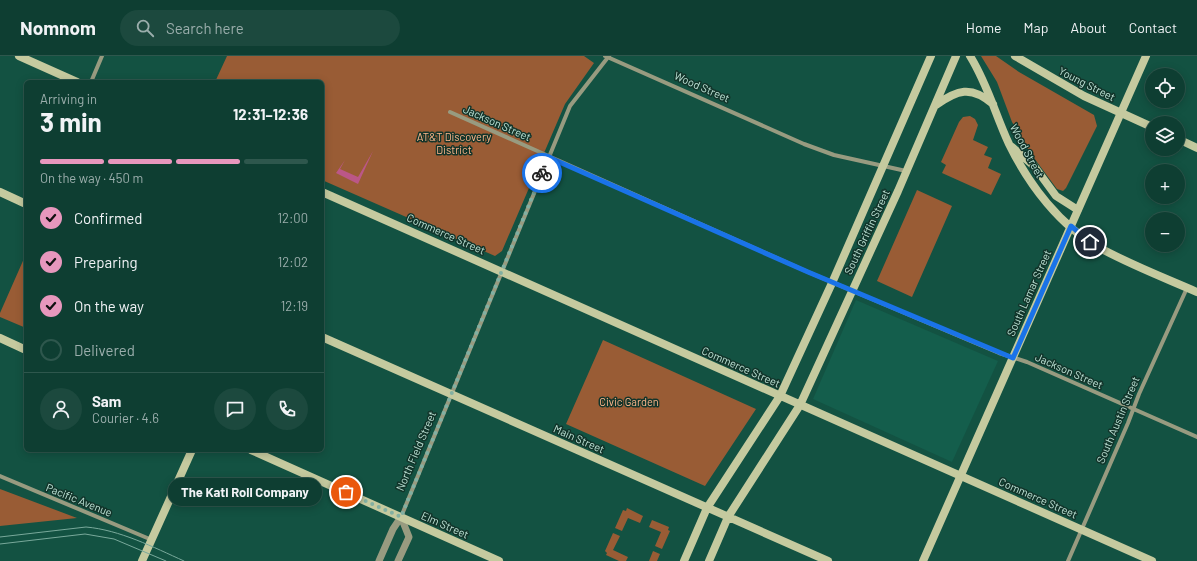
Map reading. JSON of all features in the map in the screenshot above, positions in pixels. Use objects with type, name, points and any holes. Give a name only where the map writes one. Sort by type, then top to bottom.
[{"type":"main road","points":[[19,56],[73,80]]},
{"type":"main road","name":"South Griffin Street","points":[[684,561],[707,508],[780,396],[832,283],[931,56]]},
{"type":"main road","name":"South Griffin Street","points":[[708,561],[728,517],[800,405],[906,171],[956,56]]},
{"type":"main road","name":"Wood Street","points":[[970,56],[987,87],[1010,145],[1034,187],[1047,203],[1071,226],[1100,248],[1197,292]]},
{"type":"main road","name":"Young Street","points":[[1015,56],[1063,85],[1145,124]]},
{"type":"main road","name":"South Lamar Street","points":[[923,561],[1146,56]]},
{"type":"main road","points":[[935,105],[956,93],[966,91],[985,96],[993,104]]},
{"type":"main road","points":[[1185,142],[1197,148]]},
{"type":"main road","points":[[1010,145],[1034,166],[1056,196],[1078,210]]},
{"type":"main road","points":[[0,192],[24,203]]},
{"type":"main road","name":"Commerce Street","points":[[324,193],[1152,561]]},
{"type":"main road","points":[[0,338],[24,349]]},
{"type":"main road","name":"Main Street","points":[[324,338],[828,561]]},
{"type":"main road","points":[[142,561],[191,452]]},
{"type":"main road","name":"Elm Street","points":[[255,452],[499,561]]},
{"type":"street","points":[[92,80],[102,56]]},
{"type":"street","name":"Wood Street","points":[[608,56],[804,144],[834,154],[906,171]]},
{"type":"street","name":"North Field Street","points":[[379,561],[393,529],[401,517],[570,106],[608,56]]},
{"type":"street","name":"Jackson Street","points":[[450,112],[832,283],[1013,358],[1027,362],[1197,437]]},
{"type":"street","name":"South Austin Street","points":[[1068,561],[1134,409],[1139,394],[1187,288]]},
{"type":"street","name":"Pacific Avenue","points":[[0,476],[152,540]]},
{"type":"street","points":[[398,561],[409,537],[401,517]]},
{"type":"shaded area","points":[[373,151],[358,184],[336,173],[345,160],[340,169],[358,177]]},
{"type":"shaded area","points":[[856,300],[998,361],[952,462],[813,399]]},
{"type":"green space","name":"AT&T Discovery District","points":[[227,56],[584,56],[594,63],[565,104],[502,251],[495,256],[324,181],[324,80],[216,80]]},
{"type":"green space","points":[[981,56],[996,56],[1019,72],[1094,115],[1097,126],[1066,188],[1063,191],[1057,189],[1031,154],[1012,122],[997,82]]},
{"type":"green space","points":[[970,116],[975,119],[978,125],[973,140],[988,147],[984,155],[992,158],[988,168],[1001,174],[991,195],[942,173],[946,165],[941,162],[959,122],[963,117]]},
{"type":"green space","points":[[917,190],[952,206],[912,297],[877,281]]},
{"type":"green space","points":[[24,259],[24,327],[0,317],[0,313]]},
{"type":"green space","name":"Civic Garden","points":[[603,340],[756,409],[705,486],[566,424]]},
{"type":"green space","points":[[0,489],[77,518],[0,526]]},
{"type":"green space","points":[[627,508],[643,516],[640,523],[628,518],[622,531],[615,528],[623,510],[626,511]]},
{"type":"green space","points":[[652,520],[669,527],[668,530],[670,531],[662,549],[655,546],[661,532],[649,527]]},
{"type":"green space","points":[[613,533],[620,536],[613,550],[628,557],[626,561],[619,561],[606,555],[607,553],[605,551]]},
{"type":"green space","points":[[653,551],[660,554],[657,561],[649,561]]},
{"type":"tram line","points":[[0,537],[86,527],[124,535],[184,561]]},
{"type":"tram line","points":[[0,544],[85,534],[114,539],[166,561]]},
{"type":"way so far","points":[[346,492],[401,517],[542,173]]},
{"type":"place","name":"The Kati Roll Company","points":[[346,492]]},
{"type":"route","points":[[542,173],[548,157],[808,272],[1013,358],[1071,226],[1090,242]]}]
